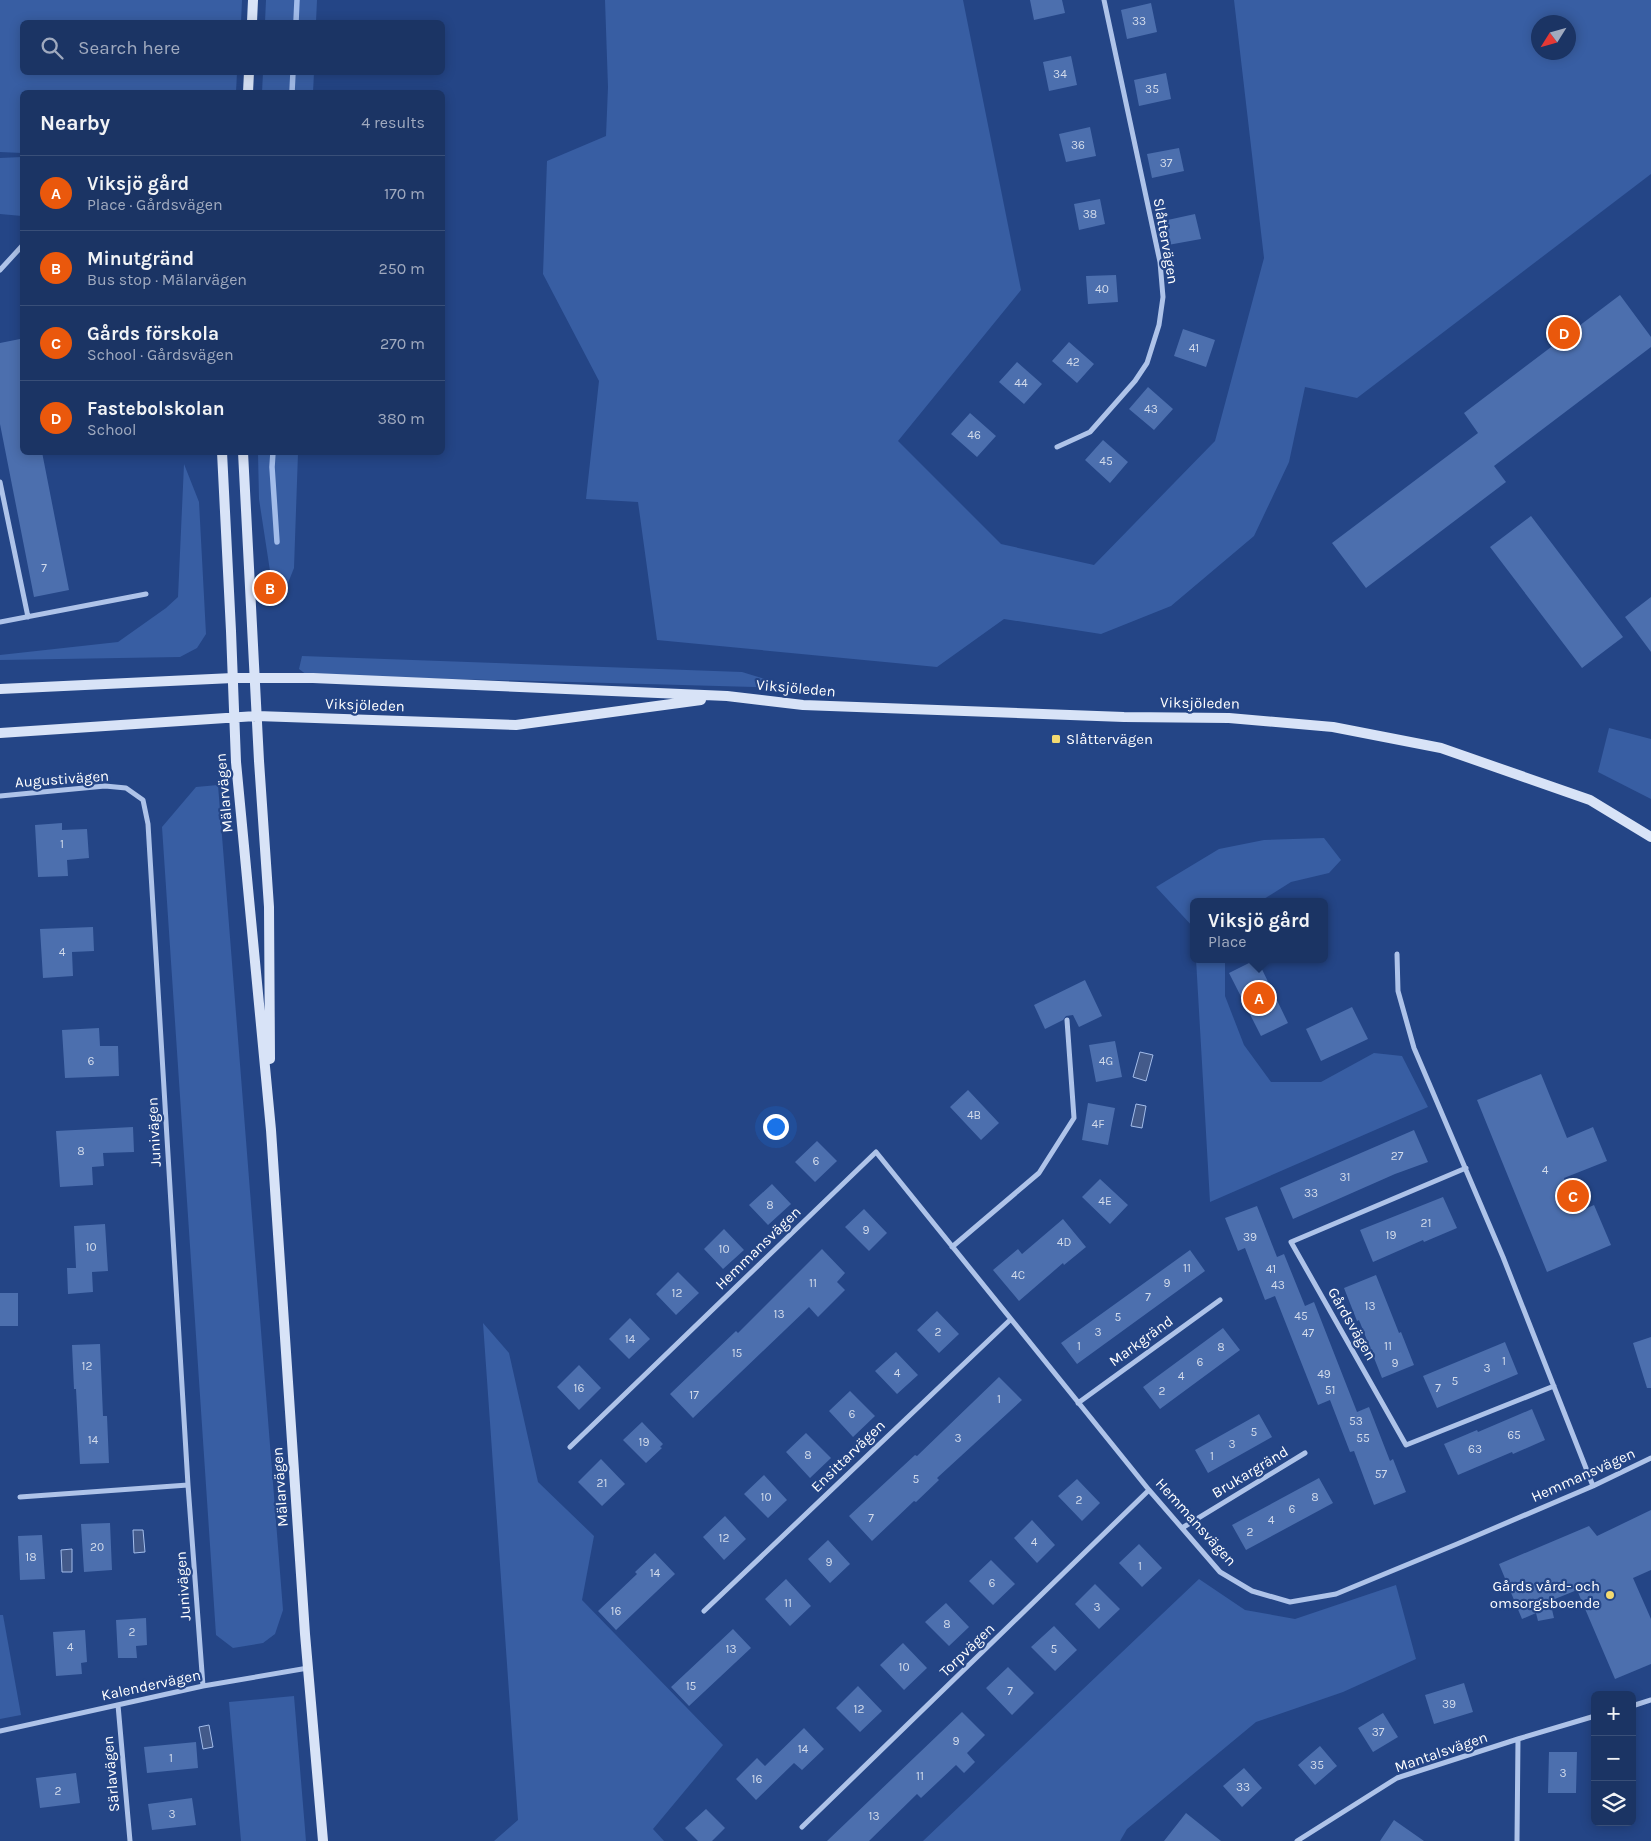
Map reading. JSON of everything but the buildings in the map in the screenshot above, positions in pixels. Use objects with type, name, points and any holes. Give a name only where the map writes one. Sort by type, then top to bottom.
[{"type":"main road","points":[[252,20],[253,0]]},
{"type":"main road","points":[[248,90],[249,75]]},
{"type":"main road","name":"Mälarvägen","points":[[222,455],[237,772],[271,1130],[305,1634],[323,1841]]},
{"type":"main road","name":"Mälarvägen","points":[[243,455],[269,907],[271,1130]]},
{"type":"main road","name":"Viksjöleden","points":[[0,689],[233,678],[323,679],[727,696],[803,705],[1124,717],[1229,718],[1332,727],[1441,748],[1590,800],[1651,837]]},
{"type":"main road","name":"Viksjöleden","points":[[0,733],[257,716],[516,725],[727,696]]},
{"type":"street","name":"Slåttervägen","points":[[1057,447],[1090,432],[1136,381],[1152,349],[1159,325],[1163,297],[1160,262],[1104,0]]},
{"type":"street","points":[[0,270],[20,248]]},
{"type":"street","points":[[0,482],[28,617]]},
{"type":"street","points":[[0,622],[146,594]]},
{"type":"street","name":"Augustivägen","points":[[0,796],[105,786],[126,788]]},
{"type":"street","name":"Junivägen","points":[[126,788],[144,800],[148,824],[188,1485],[203,1686]]},
{"type":"street","points":[[1398,954],[1398,991],[1414,1048],[1503,1257],[1593,1486]]},
{"type":"street","points":[[952,1247],[1039,1173],[1074,1118],[1067,1020]]},
{"type":"street","name":"Hemmansvägen","points":[[570,1446],[876,1152],[1149,1490],[1220,1572],[1252,1591],[1290,1602],[1336,1594],[1405,1567],[1593,1486],[1651,1458]]},
{"type":"street","name":"Gårdsvägen","points":[[1466,1168],[1291,1242],[1406,1445],[1554,1386]]},
{"type":"street","name":"Markgränd","points":[[1078,1403],[1220,1300]]},
{"type":"street","name":"Ensittarvägen","points":[[704,1611],[1010,1320]]},
{"type":"street","name":"Brukargränd","points":[[1182,1528],[1305,1453]]},
{"type":"street","points":[[20,1497],[188,1485]]},
{"type":"street","name":"Torpvägen","points":[[802,1827],[1149,1490]]},
{"type":"street","name":"Kalendervägen","points":[[0,1731],[203,1686],[309,1668]]},
{"type":"street","points":[[1636,1705],[1651,1700]]},
{"type":"street","name":"Särlavägen","points":[[118,1705],[130,1841]]},
{"type":"street","name":"Mantalsvägen","points":[[1297,1841],[1397,1778],[1591,1717]]},
{"type":"street","points":[[1517,1841],[1518,1739]]},
{"type":"shaded area","points":[[0,0],[242,0],[241,20],[20,20],[20,75],[237,75],[236,90],[20,90],[20,153],[0,152]]},
{"type":"shaded area","points":[[266,0],[317,0],[316,20],[265,20]]},
{"type":"shaded area","points":[[605,0],[963,0],[1021,290],[898,441],[1001,544],[1094,565],[1215,441],[1264,258],[1234,0],[1651,0],[1651,174],[1357,398],[1305,387],[1289,462],[1254,536],[1171,606],[1101,634],[1004,619],[937,667],[657,640],[638,502],[586,499],[599,381],[543,274],[547,161],[606,136],[608,87]]},
{"type":"shaded area","points":[[263,75],[314,75],[313,90],[262,90]]},
{"type":"shaded area","points":[[20,157],[20,216],[0,214],[0,158]]},
{"type":"shaded area","points":[[258,455],[298,455],[294,568],[286,588],[272,584],[259,499]]},
{"type":"shaded area","points":[[184,464],[199,502],[206,634],[197,648],[180,657],[0,660],[0,655],[118,642],[166,608],[178,597]]},
{"type":"shaded area","points":[[302,656],[742,672],[794,688],[307,675],[299,669]]},
{"type":"shaded area","points":[[1609,728],[1651,739],[1651,799],[1598,772]]},
{"type":"shaded area","points":[[218,785],[283,1610],[275,1634],[263,1643],[233,1648],[216,1635],[162,827],[196,787]]},
{"type":"shaded area","points":[[1324,838],[1341,860],[1329,873],[1291,882],[1265,898],[1190,898],[1190,924],[1156,887],[1219,849],[1264,840]]},
{"type":"shaded area","points":[[1196,963],[1225,963],[1225,996],[1244,1045],[1271,1082],[1321,1082],[1374,1053],[1402,1056],[1428,1107],[1210,1202]]},
{"type":"shaded area","points":[[1140,1052],[1153,1055],[1146,1081],[1133,1077]]},
{"type":"shaded area","points":[[1136,1104],[1146,1106],[1142,1128],[1131,1126]]},
{"type":"shaded area","points":[[483,1323],[509,1353],[538,1482],[594,1536],[582,1600],[723,1745],[653,1829],[664,1841],[494,1841],[518,1820]]},
{"type":"shaded area","points":[[133,1530],[143,1530],[145,1552],[134,1553]]},
{"type":"shaded area","points":[[72,1549],[72,1572],[62,1572],[61,1550]]},
{"type":"shaded area","points":[[1199,1579],[1245,1610],[1295,1619],[1396,1585],[1416,1659],[1343,1692],[1256,1722],[1127,1829],[1120,1841],[923,1841]]},
{"type":"shaded area","points":[[0,1615],[3,1615],[21,1715],[0,1719]]},
{"type":"shaded area","points":[[294,1696],[306,1841],[241,1841],[229,1702]]},
{"type":"shaded area","points":[[209,1725],[213,1747],[203,1749],[199,1727]]},
{"type":"waterway","points":[[296,20],[297,0]]},
{"type":"waterway","points":[[292,90],[293,75]]},
{"type":"waterway","points":[[273,455],[277,542]]},
{"type":"place","name":"Fastebolskolan","points":[[1564,333]]},
{"type":"place","name":"Minutgränd","points":[[270,588]]},
{"type":"place","name":"Slåttervägen","points":[[1056,739]]},
{"type":"place","name":"Viksjö gård","points":[[1259,998]]},
{"type":"place","name":"Gårds förskola","points":[[1573,1196]]},
{"type":"place","name":"Gårds vård- och omsorgsboende","points":[[1610,1595]]}]
